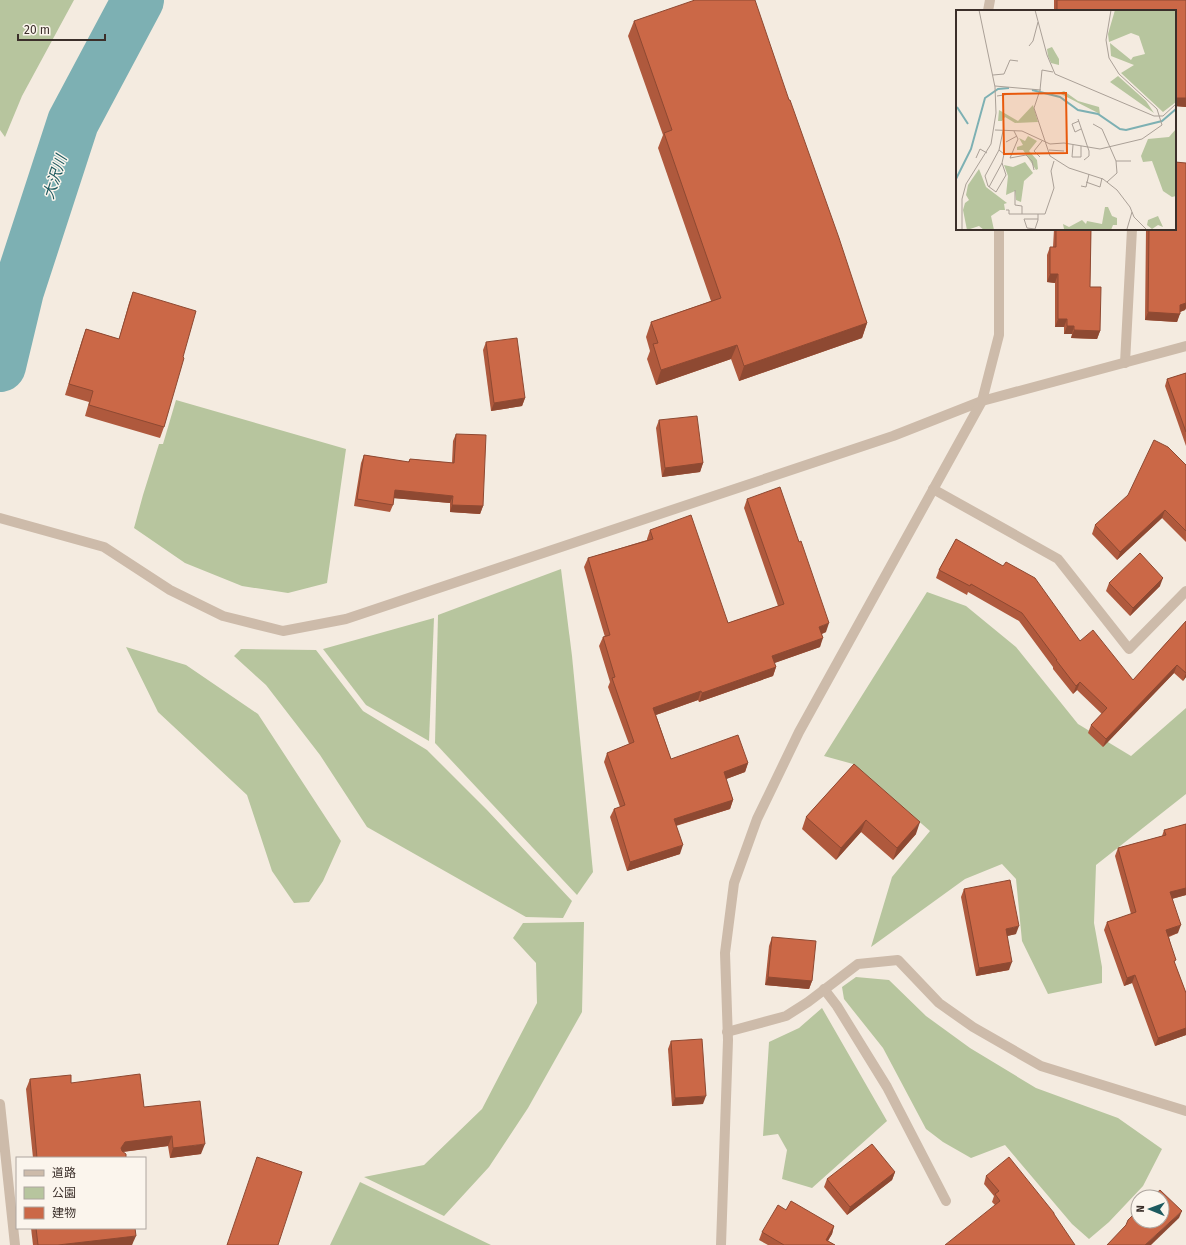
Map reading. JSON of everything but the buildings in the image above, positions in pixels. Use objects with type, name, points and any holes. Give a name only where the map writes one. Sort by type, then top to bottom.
[{"type":"street","points":[[988,10],[990,0]]},
{"type":"street","points":[[722,1245],[727,1032],[725,953],[734,883],[757,819],[799,732],[982,401],[999,335],[999,230]]},
{"type":"street","points":[[1125,363],[1132,230]]},
{"type":"street","points":[[0,518],[104,547],[170,590],[223,616],[283,631],[346,619],[893,436],[982,401],[1186,346]]},
{"type":"street","points":[[933,489],[1058,559],[1129,649],[1186,591]]},
{"type":"street","points":[[727,1032],[786,1016],[808,1002],[858,964],[898,960],[939,1003],[973,1026],[1041,1066],[1186,1111]]},
{"type":"street","points":[[824,989],[837,1006],[887,1087],[946,1201]]},
{"type":"street","points":[[0,1104],[12,1170],[15,1245]]},
{"type":"green space","points":[[0,0],[74,0],[22,96],[5,137],[0,130]]},
{"type":"green space","points":[[176,400],[346,449],[327,583],[288,593],[242,586],[185,563],[134,528],[159,444],[163,444]]},
{"type":"green space","points":[[561,569],[572,656],[593,872],[577,895],[435,743],[438,615]]},
{"type":"green space","points":[[927,592],[966,606],[1016,647],[1078,724],[1131,756],[1186,708],[1186,794],[1096,865],[1094,923],[1102,967],[1102,983],[1048,994],[1022,941],[1016,879],[1002,864],[965,879],[871,947],[892,877],[930,831],[853,764],[824,756]]},
{"type":"green space","points":[[434,618],[429,741],[366,705],[323,649]]},
{"type":"green space","points":[[126,647],[186,665],[258,714],[341,841],[323,881],[309,902],[294,903],[272,871],[247,795],[158,712]]},
{"type":"green space","points":[[241,649],[316,650],[363,711],[427,750],[487,810],[572,901],[563,918],[526,917],[367,827],[320,755],[266,685],[234,656]]},
{"type":"green space","points":[[584,922],[582,1012],[528,1108],[489,1167],[444,1216],[364,1177],[424,1165],[482,1109],[537,1003],[536,963],[513,938],[523,923]]},
{"type":"green space","points":[[856,977],[889,980],[926,1016],[970,1048],[1036,1088],[1118,1118],[1162,1149],[1143,1186],[1140,1189],[1130,1189],[1130,1200],[1109,1222],[1089,1239],[1072,1224],[1005,1145],[971,1158],[943,1142],[926,1129],[883,1048],[844,999],[842,987]]},
{"type":"green space","points":[[822,1008],[887,1121],[812,1188],[782,1179],[787,1150],[778,1134],[763,1136],[769,1042],[799,1028]]},
{"type":"green space","points":[[360,1182],[491,1245],[330,1245]]},
{"type":"waterway","name":"大沢川","points":[[0,366],[18,291],[73,122],[138,0]]}]
